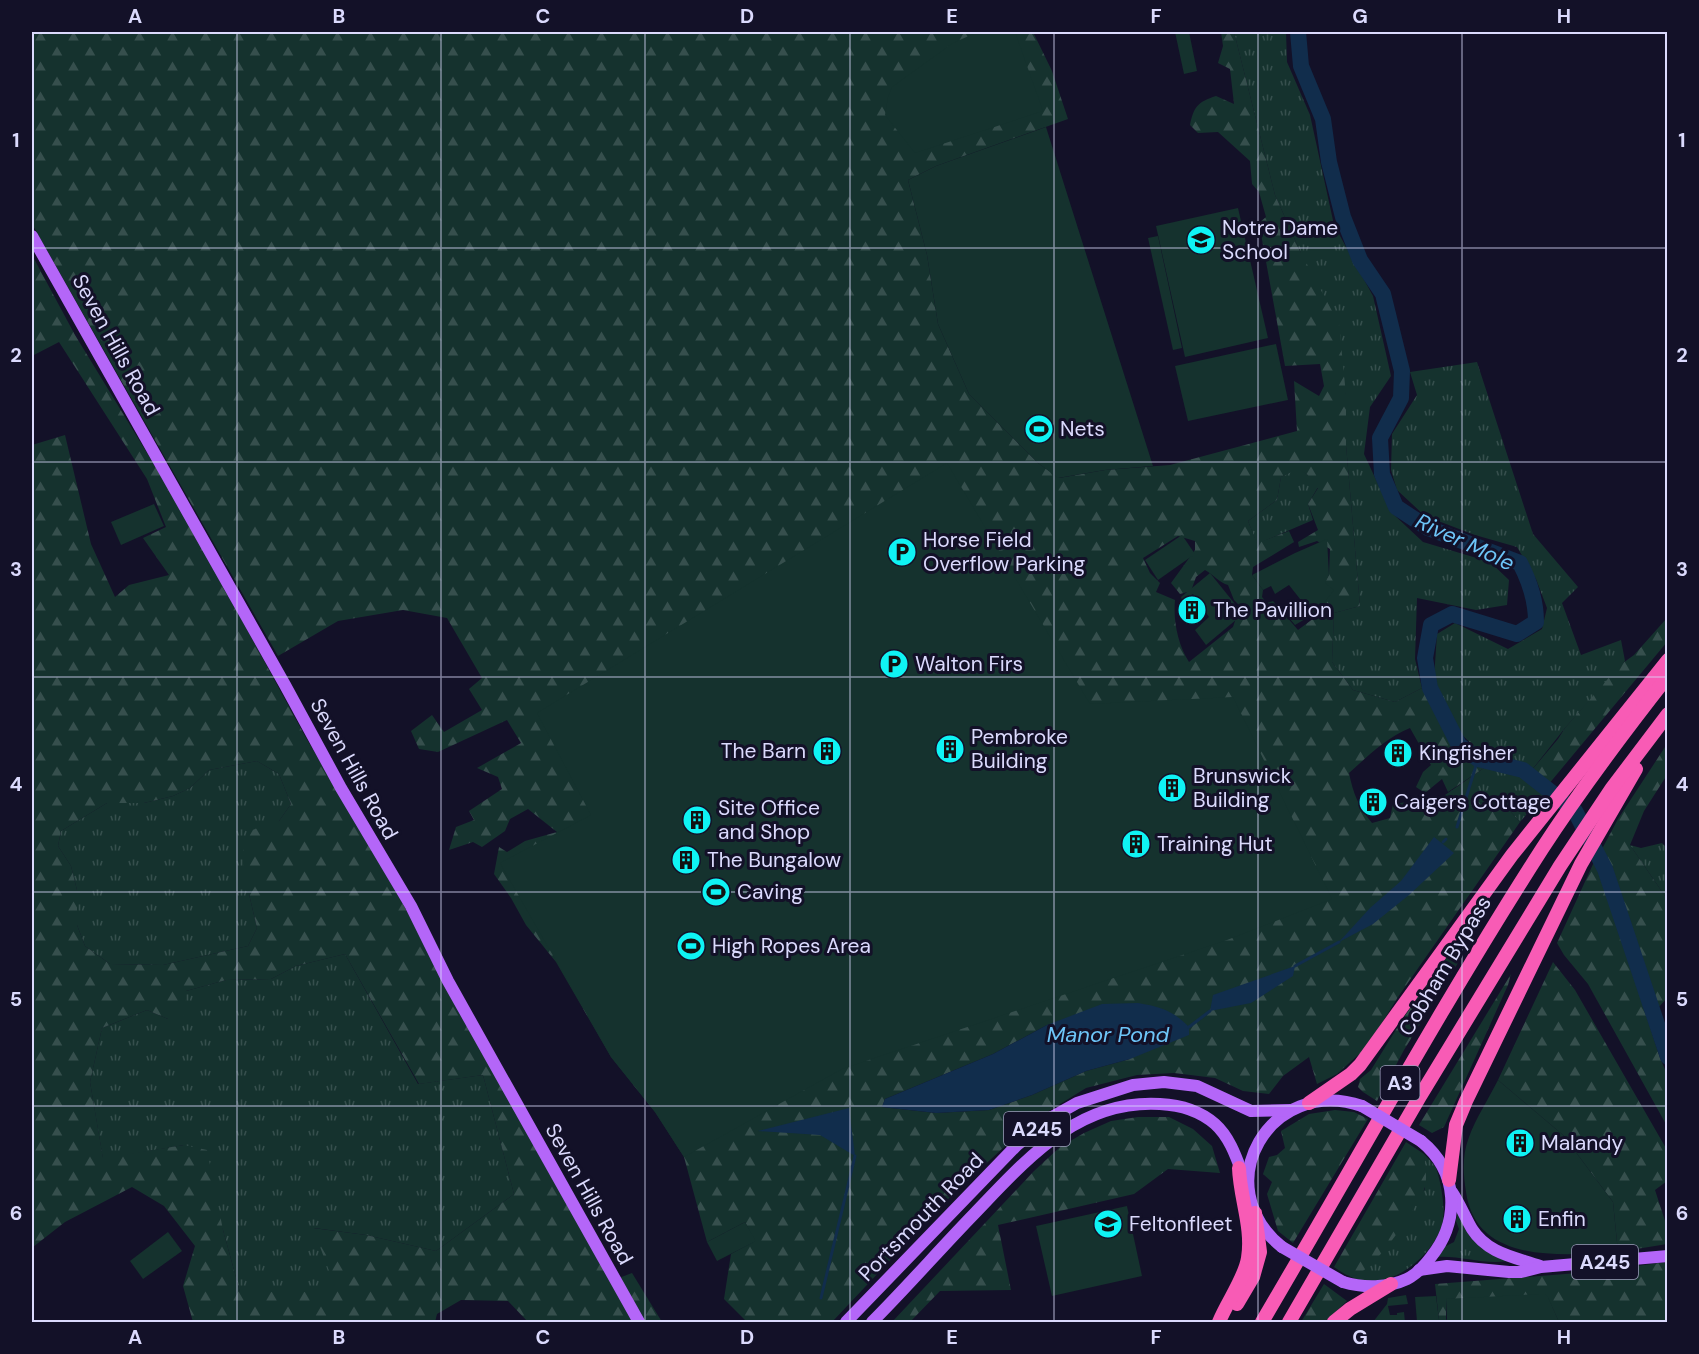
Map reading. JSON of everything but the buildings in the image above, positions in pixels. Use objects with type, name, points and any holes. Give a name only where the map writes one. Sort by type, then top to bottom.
[{"type":"highway","points":[[1309,1103],[1360,1065],[1453,934],[1531,831],[1592,765],[1668,660]]},
{"type":"highway","name":"Cobham Bypass","points":[[1262,1323],[1413,1060],[1592,765],[1668,676]]},
{"type":"highway","name":"A3","points":[[1289,1323],[1414,1108],[1560,866],[1617,791],[1667,715]]},
{"type":"highway","points":[[1450,1186],[1452,1146],[1461,1112],[1602,826],[1617,791]]},
{"type":"highway","points":[[1219,1323],[1244,1273],[1248,1258],[1249,1239],[1239,1168]]},
{"type":"highway","points":[[1224,1323],[1247,1287],[1257,1263],[1260,1244],[1255,1213]]},
{"type":"highway","points":[[1334,1323],[1350,1309],[1391,1284]]},
{"type":"main road","name":"Seven Hills Road","points":[[32,236],[341,788],[411,906],[448,981],[639,1323]]},
{"type":"main road","name":"Portsmouth Road","points":[[846,1323],[1017,1145],[1052,1117],[1077,1103],[1133,1085],[1164,1082],[1197,1086],[1251,1111],[1291,1110]]},
{"type":"main road","points":[[1341,1100],[1362,1106],[1422,1141],[1438,1160],[1450,1186],[1452,1212],[1446,1233],[1438,1248],[1419,1270],[1406,1279],[1391,1284],[1360,1285],[1343,1282],[1282,1247],[1265,1231],[1255,1213],[1248,1188],[1257,1146],[1270,1127],[1291,1110],[1309,1103],[1341,1100]]},
{"type":"main road","name":"Portsmouth Road","points":[[872,1323],[1038,1149],[1087,1118],[1106,1111],[1142,1103],[1176,1105],[1189,1109],[1217,1126],[1230,1144],[1248,1188]]},
{"type":"main road","name":"A245","points":[[1450,1186],[1472,1228],[1487,1245],[1507,1257],[1541,1267]]},
{"type":"main road","name":"A245","points":[[1419,1270],[1447,1266],[1488,1272],[1515,1272],[1541,1267],[1668,1256]]},
{"type":"green space","points":[[32,32],[1033,32],[1052,71],[1068,119],[936,166],[908,180],[927,255],[938,324],[969,394],[1038,463],[1059,478],[1105,470],[1170,465],[1297,431],[1294,381],[1319,396],[1324,386],[1320,364],[1285,366],[1259,223],[1266,217],[1259,192],[1252,184],[1250,161],[1218,132],[1198,133],[1190,125],[1195,109],[1205,100],[1216,96],[1234,104],[1230,69],[1218,63],[1223,46],[1221,32],[1234,32],[1275,195],[1300,251],[1339,324],[1346,395],[1346,445],[1360,606],[1334,613],[1332,662],[1353,690],[1395,702],[1422,688],[1433,711],[1455,744],[1484,768],[1448,792],[1442,779],[1425,793],[1416,787],[1423,772],[1431,765],[1410,728],[1385,742],[1349,773],[1355,794],[1363,812],[1372,823],[1390,818],[1393,804],[1407,802],[1416,795],[1433,809],[1445,795],[1507,808],[1520,822],[1398,997],[1367,1047],[1337,1074],[1317,1084],[1309,1057],[1283,1076],[1269,1094],[1243,1091],[1215,1078],[1174,1073],[1137,1075],[1086,1088],[1031,1122],[947,1200],[832,1322],[747,1322],[724,1299],[731,1254],[755,1241],[745,1222],[707,1242],[684,1157],[655,1112],[611,1057],[556,962],[526,925],[494,874],[499,847],[507,852],[525,841],[557,832],[528,809],[510,819],[505,831],[482,847],[473,842],[449,850],[456,827],[474,820],[469,811],[502,789],[498,777],[477,768],[521,743],[507,720],[438,752],[419,749],[411,731],[432,715],[444,732],[482,710],[469,689],[482,678],[447,618],[403,610],[338,621],[278,656],[32,224]],"holes":[[[1298,469],[1308,475],[1311,489],[1318,488],[1308,504],[1318,530],[1298,542],[1299,547],[1317,541],[1330,549],[1329,575],[1324,583],[1333,590],[1317,612],[1318,615],[1298,630],[1273,601],[1267,603],[1262,597],[1263,590],[1252,575],[1253,567],[1294,542],[1289,531],[1257,543],[1248,521],[1277,500],[1281,477]],[[1178,536],[1195,541],[1195,550],[1171,583],[1180,594],[1191,591],[1196,577],[1205,570],[1228,585],[1234,600],[1240,606],[1233,627],[1189,662],[1177,632],[1175,600],[1156,592],[1160,583],[1150,573],[1143,558]],[[1047,1025],[1130,1059],[1086,1071],[1032,1095],[989,1110],[936,1113],[882,1107],[885,1099],[993,1054]]]},
{"type":"green space","points":[[1015,32],[1043,111],[915,153],[885,115],[892,87],[953,43],[971,35]]},
{"type":"green space","points":[[1175,32],[1189,32],[1197,71],[1184,74]]},
{"type":"green space","points":[[1234,32],[1286,32],[1287,62],[1310,115],[1334,225],[1373,296],[1391,376],[1370,407],[1364,454],[1391,512],[1423,542],[1490,562],[1509,580],[1507,605],[1476,610],[1417,598],[1415,659],[1422,688],[1395,702],[1353,690],[1332,662],[1334,613],[1360,606],[1346,445],[1346,395],[1300,251],[1275,195]]},
{"type":"green space","points":[[1046,127],[1153,466],[1105,470],[1058,478],[1038,463],[969,394],[938,324],[927,255],[908,180],[936,166]]},
{"type":"green space","points":[[1238,208],[1268,338],[1185,357],[1156,226]]},
{"type":"green space","points":[[1158,236],[1182,348],[1173,350],[1148,238]]},
{"type":"green space","points":[[32,255],[75,335],[158,471],[305,736],[404,906],[546,1168],[637,1322],[528,1322],[508,1301],[461,1300],[437,1314],[435,1322],[193,1322],[183,1286],[195,1246],[164,1206],[132,1187],[65,1222],[33,1247],[32,1253],[32,445],[65,435],[91,544],[115,597],[129,585],[169,575],[143,538],[166,527],[147,479],[59,342],[32,356]],"holes":[[[257,761],[279,774],[291,804],[279,821],[249,831],[242,855],[257,928],[248,946],[163,965],[110,964],[85,946],[77,925],[77,890],[71,866],[58,846],[61,831],[107,803],[144,803],[173,796],[190,788],[209,770]],[[345,954],[419,1084],[483,1075],[514,1194],[436,1251],[366,1235],[313,1228],[337,1292],[240,1292],[223,1230],[207,1150],[184,1145],[103,1158],[90,1082],[102,1028],[147,1010],[168,1019],[183,1020],[186,991],[226,980],[271,979],[296,966]]]},
{"type":"green space","points":[[1276,344],[1288,400],[1188,421],[1175,366]]},
{"type":"green space","points":[[1477,362],[1533,534],[1578,587],[1562,603],[1581,655],[1621,640],[1625,661],[1565,728],[1531,771],[1512,762],[1480,752],[1459,732],[1434,679],[1437,634],[1455,623],[1508,649],[1542,629],[1547,608],[1536,579],[1517,547],[1475,535],[1425,516],[1397,490],[1391,470],[1392,434],[1417,395],[1410,372]]},
{"type":"green space","points":[[947,463],[1090,704],[1233,697],[1332,899],[1227,940],[842,1069],[684,1157],[655,1112],[611,1057],[500,863],[591,815],[537,713]]},
{"type":"green space","points":[[1298,468],[1308,475],[1318,487],[1308,504],[1313,520],[1257,544],[1248,521],[1277,500],[1281,477]]},
{"type":"green space","points":[[154,504],[164,526],[121,545],[111,522]]},
{"type":"green space","points":[[1182,535],[1195,554],[1158,580],[1145,560]]},
{"type":"green space","points":[[1327,539],[1329,575],[1325,583],[1334,590],[1317,612],[1295,625],[1283,611],[1300,599],[1289,585],[1275,594],[1271,586],[1263,590],[1252,575]]},
{"type":"green space","points":[[1210,573],[1243,614],[1206,645],[1195,630],[1209,617],[1193,594],[1182,600],[1181,597]]},
{"type":"green space","points":[[1667,618],[1667,642],[1548,785],[1531,771],[1620,665],[1634,655]]},
{"type":"green space","points":[[1667,744],[1667,775],[1644,811],[1630,845],[1667,899],[1667,998],[1658,1008],[1614,876],[1602,849],[1618,819]]},
{"type":"green space","points":[[257,761],[279,774],[291,804],[279,821],[249,894],[257,928],[248,946],[163,965],[110,964],[85,946],[77,925],[77,890],[71,866],[58,846],[61,831],[107,803],[144,803],[173,796],[190,788],[209,770]]},
{"type":"green space","points":[[1484,768],[1520,774],[1544,794],[1520,822],[1507,808],[1445,795]]},
{"type":"green space","points":[[1662,843],[1667,848],[1667,899],[1630,845],[1641,848]]},
{"type":"green space","points":[[1594,862],[1600,873],[1667,1074],[1667,1126],[1588,984],[1557,943]]},
{"type":"green space","points":[[1451,950],[1461,958],[1404,1050],[1377,1101],[1358,1087],[1360,1079],[1371,1070],[1402,1020]]},
{"type":"green space","points":[[345,954],[418,1084],[483,1075],[514,1194],[436,1251],[366,1235],[314,1228],[338,1292],[240,1292],[223,1230],[184,1145],[103,1159],[90,1082],[102,1028],[147,1010],[168,1019],[186,991],[226,980],[271,979],[296,966]]},
{"type":"green space","points":[[1553,962],[1575,990],[1667,1150],[1667,1181],[1655,1190],[1667,1227],[1667,1244],[1618,1252],[1613,1202],[1563,1135],[1498,1080]]},
{"type":"green space","points":[[1511,974],[1444,1127],[1432,1133],[1419,1125]]},
{"type":"green space","points":[[1498,1080],[1563,1135],[1613,1202],[1618,1252],[1548,1254],[1525,1250],[1504,1244],[1486,1233],[1473,1216],[1465,1185],[1465,1151],[1475,1123]]},
{"type":"green space","points":[[1335,1110],[1354,1112],[1368,1119],[1293,1243],[1278,1231],[1267,1194],[1272,1182],[1263,1174],[1269,1157],[1277,1155],[1285,1148],[1281,1131],[1309,1114]]},
{"type":"green space","points":[[1138,1117],[1169,1117],[1193,1129],[1212,1146],[1220,1173],[1168,1169],[1134,1194],[998,1225],[1011,1290],[940,1291],[910,1322],[892,1322],[1034,1171],[1060,1147],[1111,1121]]},
{"type":"green space","points":[[1406,1142],[1424,1154],[1426,1177],[1424,1190],[1403,1226],[1381,1254],[1359,1274],[1346,1275],[1334,1267]]},
{"type":"green space","points":[[1424,1154],[1436,1168],[1443,1198],[1443,1222],[1435,1241],[1415,1263],[1390,1278],[1376,1281],[1349,1276],[1356,1275],[1425,1189]]},
{"type":"green space","points":[[1127,1206],[1142,1276],[1052,1296],[1036,1226]]},
{"type":"green space","points":[[1458,1211],[1507,1261],[1490,1262],[1436,1257],[1444,1247],[1454,1242],[1459,1229],[1456,1221]]},
{"type":"green space","points":[[745,1222],[756,1241],[717,1261],[707,1242]]},
{"type":"green space","points":[[168,1232],[182,1251],[143,1279],[130,1261]]},
{"type":"green space","points":[[1667,1262],[1667,1322],[1559,1322],[1548,1298],[1446,1299],[1446,1322],[1420,1322],[1439,1320],[1435,1284],[1591,1272]]},
{"type":"green space","points":[[632,1273],[662,1322],[645,1322],[619,1278]]},
{"type":"green space","points":[[1324,1284],[1347,1301],[1325,1322],[1301,1322]]},
{"type":"green space","points":[[1545,1294],[1559,1322],[1445,1322],[1447,1319],[1446,1299]]},
{"type":"green space","points":[[1406,1295],[1408,1304],[1388,1306],[1390,1315],[1404,1312],[1405,1322],[1373,1322],[1387,1304],[1388,1298]]},
{"type":"green space","points":[[1436,1296],[1439,1320],[1417,1322],[1415,1297]]},
{"type":"water","points":[[1434,837],[1454,853],[1409,895],[1373,924],[1339,942],[1370,908],[1401,881]]},
{"type":"water","points":[[1295,966],[1293,976],[1251,1003],[1210,1011],[1213,995]]},
{"type":"water","name":"Manor Pond","points":[[1138,1003],[1171,1013],[1189,1027],[1189,1035],[1130,1059],[1086,1071],[1032,1095],[989,1110],[936,1113],[882,1107],[885,1099],[993,1054],[1047,1025],[1102,1004]]},
{"type":"water","points":[[849,1108],[855,1156],[820,1135],[758,1131]]},
{"type":"waterway","name":"River Mole","points":[[1298,32],[1301,66],[1323,119],[1329,162],[1343,217],[1360,260],[1383,294],[1402,371],[1401,398],[1380,438],[1382,474],[1396,507],[1428,528],[1520,563],[1534,599],[1536,622],[1517,634],[1452,614],[1431,625],[1425,658],[1430,688],[1459,745],[1478,759],[1523,770],[1575,811],[1605,869],[1668,1057]]},
{"type":"waterway","points":[[1457,827],[1478,759]]},
{"type":"waterway","points":[[1443,842],[1446,839]]},
{"type":"waterway","points":[[1295,966],[1339,942]]},
{"type":"waterway","points":[[1189,1027],[1210,1011]]},
{"type":"waterway","points":[[821,1298],[855,1156]]},
{"type":"place","name":"Notre Dame School","points":[[1201,240]]},
{"type":"place","name":"Nets","points":[[1039,429]]},
{"type":"place","name":"Horse Field Overflow Parking","points":[[902,552]]},
{"type":"place","name":"The Pavillion","points":[[1192,610]]},
{"type":"place","name":"Walton Firs","points":[[894,664]]},
{"type":"place","name":"Pembroke Building","points":[[950,749]]},
{"type":"place","name":"The Barn","points":[[827,751]]},
{"type":"place","name":"Kingfisher","points":[[1398,753]]},
{"type":"place","name":"Brunswick Building","points":[[1172,788]]},
{"type":"place","name":"Caigers Cottage","points":[[1373,802]]},
{"type":"place","name":"Site Office and Shop","points":[[697,820]]},
{"type":"place","name":"Training Hut","points":[[1136,844]]},
{"type":"place","name":"The Bungalow","points":[[686,860]]},
{"type":"place","name":"Caving","points":[[716,892]]},
{"type":"place","name":"High Ropes Area","points":[[691,946]]},
{"type":"place","name":"Malandy","points":[[1520,1143]]},
{"type":"place","name":"Enfin","points":[[1517,1219]]},
{"type":"place","name":"Feltonfleet","points":[[1108,1224]]}]
